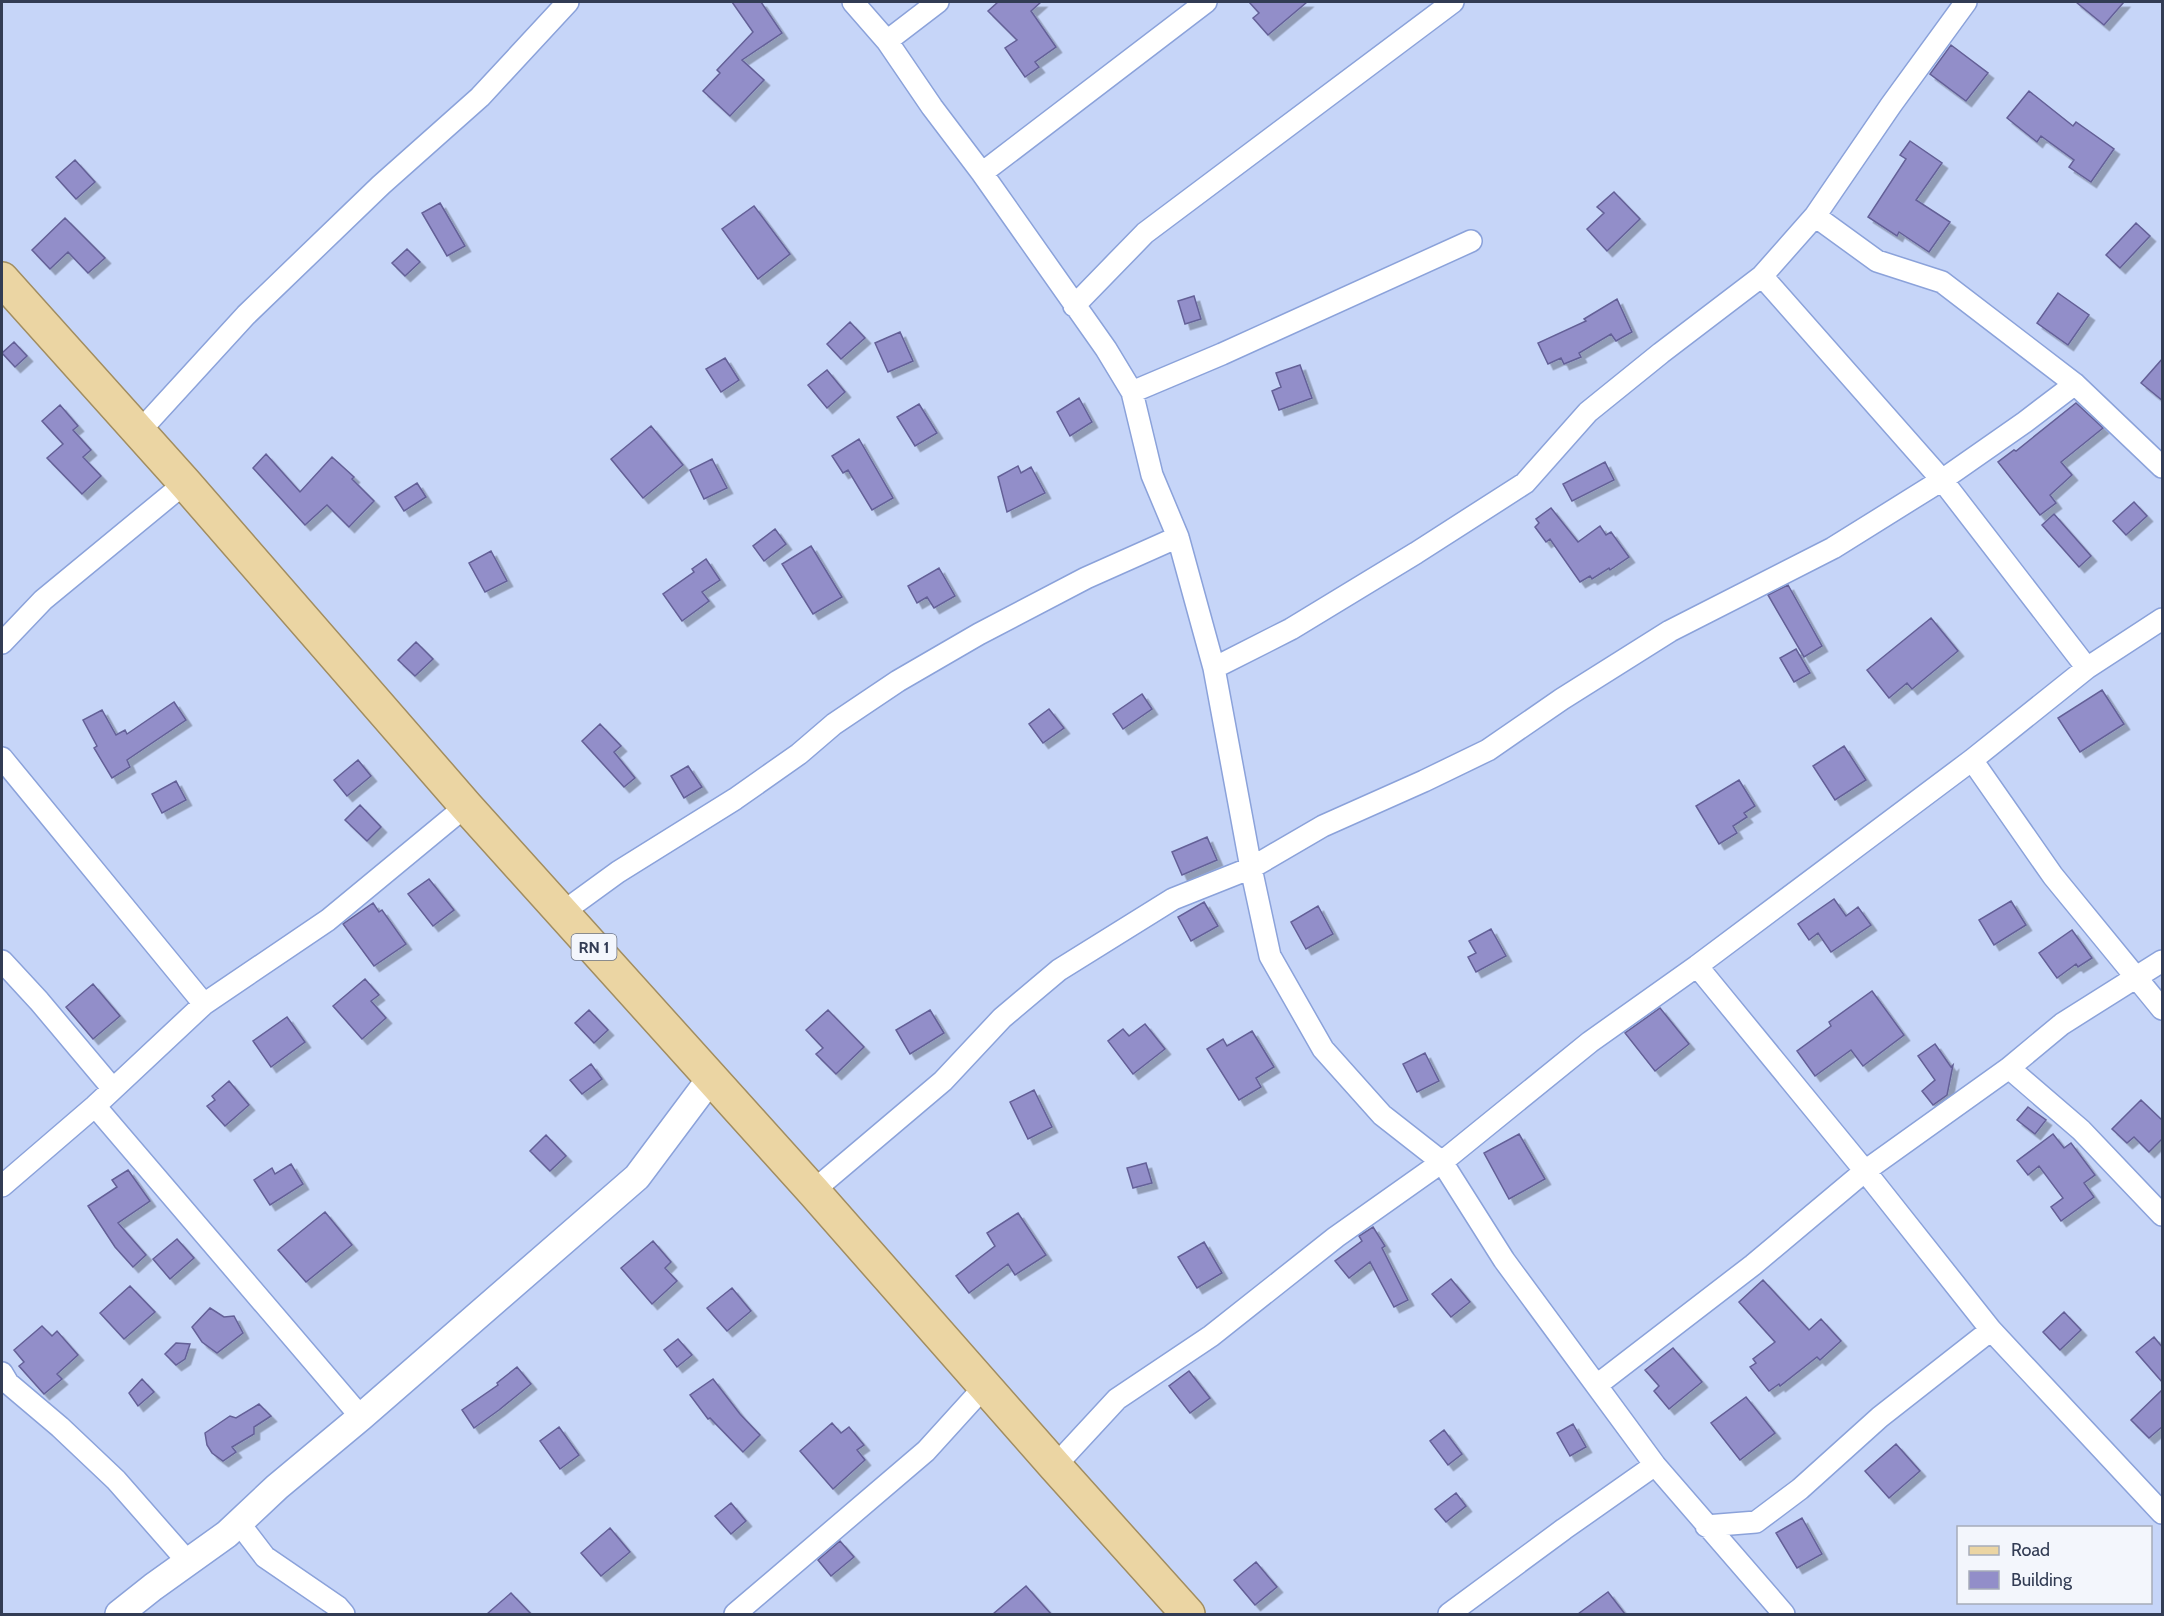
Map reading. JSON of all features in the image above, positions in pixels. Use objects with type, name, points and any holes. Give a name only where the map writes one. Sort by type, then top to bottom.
[{"type":"main road","name":"RN 1","points":[[2,279],[185,483],[466,806],[813,1191],[1188,1614]]},
{"type":"street","points":[[138,433],[246,315],[381,185],[480,97],[568,2]]},
{"type":"street","points":[[853,2],[887,41],[932,107],[982,173],[1106,349],[1132,392],[1152,475],[1178,537],[1214,668],[1251,868],[1270,956],[1323,1049],[1382,1115],[1442,1162],[1504,1260],[1655,1465],[1784,1614]]},
{"type":"street","points":[[887,41],[938,2]]},
{"type":"street","points":[[982,173],[1206,2]]},
{"type":"street","points":[[1074,306],[1145,233],[1453,2]]},
{"type":"street","points":[[1214,668],[1300,623],[1416,553],[1525,483],[1588,412],[1762,276],[1815,216],[1891,105],[1966,2]]},
{"type":"street","points":[[1815,216],[1877,261],[1942,282],[2075,384],[2163,467]]},
{"type":"street","points":[[1132,392],[1233,349],[1471,241]]},
{"type":"street","points":[[1762,276],[1942,480],[2087,668]]},
{"type":"street","points":[[813,1191],[943,1081],[1002,1018],[1059,970],[1173,899],[1251,868],[1323,826],[1488,750],[1562,699],[1670,631],[1833,548],[1942,480],[2075,384]]},
{"type":"street","points":[[2,643],[43,600],[185,483]]},
{"type":"street","points":[[563,912],[618,872],[735,799],[799,754],[834,724],[898,681],[979,634],[1086,578],[1178,537]]},
{"type":"street","points":[[1055,1466],[1117,1400],[1211,1336],[1336,1237],[1442,1162],[1590,1042],[1697,966],[1972,760],[2087,668],[2162,621]]},
{"type":"street","points":[[2,758],[204,1004]]},
{"type":"street","points":[[1972,760],[2053,876],[2134,977],[2163,1009]]},
{"type":"street","points":[[2,1186],[95,1106],[204,1004],[328,920],[466,806]]},
{"type":"street","points":[[2,961],[113,1089]]},
{"type":"street","points":[[1597,1385],[1753,1265],[1865,1171],[2009,1068],[2062,1024],[2163,961]]},
{"type":"street","points":[[1697,966],[1865,1171],[1991,1330],[2163,1513]]},
{"type":"street","points":[[2009,1068],[2081,1130],[2163,1215]]},
{"type":"street","points":[[120,1614],[227,1534],[277,1487],[637,1177],[711,1078]]},
{"type":"street","points":[[95,1106],[361,1417]]},
{"type":"street","points":[[1706,1526],[1756,1522],[1800,1489],[1880,1417],[1991,1330]]},
{"type":"street","points":[[2,1373],[8,1383],[60,1427],[116,1480],[188,1562]]},
{"type":"street","points":[[735,1614],[926,1451],[985,1386]]},
{"type":"street","points":[[1449,1614],[1655,1465]]},
{"type":"street","points":[[239,1523],[265,1557],[338,1607],[344,1614]]},
{"type":"building","points":[[732,2],[761,2],[782,33],[742,60],[764,80],[730,116],[703,91],[720,73],[717,70],[753,32]]},
{"type":"building","points":[[998,2],[1041,2],[1031,11],[1056,47],[1035,62],[1039,67],[1025,77],[1005,48],[1017,40],[988,11]]},
{"type":"building","points":[[1249,2],[1307,2],[1268,35],[1253,18],[1259,13]]},
{"type":"building","points":[[2076,2],[2124,2],[2104,25]]},
{"type":"building","points":[[1951,45],[1988,73],[1966,101],[1930,74]]},
{"type":"building","points":[[2029,91],[2073,126],[2076,122],[2114,149],[2091,182],[2069,167],[2074,160],[2041,136],[2037,142],[2007,118]]},
{"type":"building","points":[[1910,141],[1942,163],[1916,200],[1950,222],[1929,252],[1899,232],[1897,236],[1868,217],[1906,159],[1900,155]]},
{"type":"building","points":[[75,160],[95,182],[76,199],[56,177]]},
{"type":"building","points":[[1614,192],[1640,219],[1607,251],[1587,229],[1604,213],[1597,207]]},
{"type":"building","points":[[440,203],[465,246],[447,256],[422,213]]},
{"type":"building","points":[[754,206],[790,254],[758,279],[722,229]]},
{"type":"building","points":[[65,218],[105,258],[88,273],[68,252],[50,269],[32,250]]},
{"type":"building","points":[[2136,223],[2150,236],[2120,268],[2106,255]]},
{"type":"building","points":[[407,249],[420,262],[405,276],[392,263]]},
{"type":"building","points":[[2058,293],[2089,315],[2068,345],[2037,323]]},
{"type":"building","points":[[1194,296],[1201,319],[1185,324],[1178,301]]},
{"type":"building","points":[[1617,299],[1632,332],[1616,341],[1611,334],[1579,353],[1581,357],[1564,364],[1561,358],[1548,364],[1538,343],[1586,321],[1584,319]]},
{"type":"building","points":[[850,322],[865,338],[841,359],[827,344]]},
{"type":"building","points":[[900,332],[913,361],[888,372],[875,343]]},
{"type":"building","points":[[14,342],[27,356],[15,367],[2,353]]},
{"type":"building","points":[[725,358],[739,380],[721,392],[706,369]]},
{"type":"building","points":[[2163,358],[2163,401],[2141,383]]},
{"type":"building","points":[[1300,365],[1312,398],[1279,410],[1272,391],[1281,387],[1276,373]]},
{"type":"building","points":[[827,370],[845,392],[827,408],[808,385]]},
{"type":"building","points":[[1079,398],[1092,422],[1070,436],[1057,412]]},
{"type":"building","points":[[2076,403],[2103,428],[2061,462],[2072,475],[2050,495],[2056,503],[2040,515],[1998,462],[2014,450],[2016,451]]},
{"type":"building","points":[[919,404],[937,433],[915,446],[897,417]]},
{"type":"building","points":[[60,405],[78,426],[73,430],[91,450],[83,457],[101,476],[82,494],[47,458],[63,444],[42,421]]},
{"type":"building","points":[[651,426],[683,465],[643,498],[611,459]]},
{"type":"building","points":[[859,439],[893,498],[872,510],[848,470],[843,473],[832,456]]},
{"type":"building","points":[[266,454],[300,492],[332,457],[354,477],[352,479],[374,501],[349,527],[327,505],[305,525],[253,468]]},
{"type":"building","points":[[712,459],[727,488],[704,499],[690,470]]},
{"type":"building","points":[[1605,462],[1614,480],[1572,501],[1563,484]]},
{"type":"building","points":[[1018,466],[1021,473],[1031,467],[1045,493],[1007,512],[998,477]]},
{"type":"building","points":[[417,483],[426,497],[404,511],[395,497]]},
{"type":"building","points":[[2134,502],[2147,516],[2126,535],[2113,521]]},
{"type":"building","points":[[1551,508],[1578,542],[1600,526],[1606,535],[1611,532],[1629,557],[1610,570],[1609,568],[1592,579],[1590,576],[1580,582],[1550,539],[1546,542],[1535,527],[1539,523],[1536,519]]},
{"type":"building","points":[[2054,514],[2091,556],[2079,567],[2042,525]]},
{"type":"building","points":[[775,529],[786,544],[764,561],[753,546]]},
{"type":"building","points":[[811,546],[842,597],[813,614],[782,564]]},
{"type":"building","points":[[491,551],[507,581],[485,592],[469,563]]},
{"type":"building","points":[[706,559],[720,580],[702,592],[709,601],[682,621],[663,594],[694,572],[692,569]]},
{"type":"building","points":[[939,568],[955,596],[934,608],[927,597],[917,603],[908,586]]},
{"type":"building","points":[[1788,585],[1822,646],[1804,657],[1768,595]]},
{"type":"building","points":[[1931,618],[1958,651],[1912,689],[1907,683],[1889,698],[1867,670]]},
{"type":"building","points":[[416,642],[433,659],[415,676],[398,660]]},
{"type":"building","points":[[1796,649],[1810,673],[1794,682],[1780,658]]},
{"type":"building","points":[[2102,690],[2124,724],[2080,752],[2058,718]]},
{"type":"building","points":[[1142,694],[1152,709],[1123,729],[1113,714]]},
{"type":"building","points":[[174,702],[186,720],[127,760],[130,767],[112,778],[94,748],[97,746],[83,720],[102,710],[116,735],[125,730],[127,734]]},
{"type":"building","points":[[1049,709],[1064,728],[1043,743],[1029,724]]},
{"type":"building","points":[[600,724],[621,746],[614,752],[635,778],[624,787],[582,741]]},
{"type":"building","points":[[1844,746],[1866,780],[1835,800],[1813,766]]},
{"type":"building","points":[[358,760],[371,776],[347,796],[334,780]]},
{"type":"building","points":[[688,766],[702,787],[684,798],[671,776]]},
{"type":"building","points":[[1739,780],[1755,806],[1744,813],[1747,817],[1733,826],[1737,833],[1719,844],[1696,806]]},
{"type":"building","points":[[176,781],[186,800],[162,813],[152,794]]},
{"type":"building","points":[[360,805],[381,827],[367,841],[345,820]]},
{"type":"building","points":[[1207,837],[1217,860],[1182,875],[1172,852]]},
{"type":"building","points":[[429,879],[454,910],[433,926],[408,894]]},
{"type":"building","points":[[1834,899],[1846,916],[1858,907],[1871,925],[1831,952],[1818,933],[1809,940],[1798,924]]},
{"type":"building","points":[[2011,901],[2026,925],[1994,945],[1979,920]]},
{"type":"building","points":[[1204,902],[1218,926],[1191,941],[1178,917]]},
{"type":"building","points":[[373,903],[379,912],[382,910],[406,944],[374,966],[343,924]]},
{"type":"building","points":[[1318,906],[1333,934],[1306,949],[1291,922]]},
{"type":"building","points":[[1491,929],[1506,956],[1476,972],[1468,957],[1476,953],[1469,941]]},
{"type":"building","points":[[2072,930],[2092,958],[2078,967],[2076,964],[2057,978],[2039,953]]},
{"type":"building","points":[[365,979],[379,995],[371,1001],[386,1018],[362,1039],[333,1006]]},
{"type":"building","points":[[93,984],[120,1016],[93,1039],[66,1007]]},
{"type":"building","points":[[1872,991],[1904,1035],[1863,1066],[1851,1050],[1815,1076],[1797,1051],[1831,1026],[1829,1022]]},
{"type":"building","points":[[1660,1008],[1689,1044],[1655,1071],[1625,1033]]},
{"type":"building","points":[[589,1010],[608,1030],[594,1043],[575,1023]]},
{"type":"building","points":[[828,1010],[864,1047],[836,1074],[816,1054],[823,1048],[806,1030]]},
{"type":"building","points":[[930,1010],[944,1033],[910,1054],[896,1030]]},
{"type":"building","points":[[287,1017],[305,1042],[271,1067],[253,1041]]},
{"type":"building","points":[[1145,1024],[1165,1049],[1133,1074],[1108,1041],[1123,1029],[1129,1036]]},
{"type":"building","points":[[1252,1031],[1274,1067],[1256,1078],[1261,1087],[1239,1100],[1207,1049],[1223,1039],[1227,1046]]},
{"type":"building","points":[[1935,1044],[1951,1067],[1953,1065],[1947,1095],[1933,1105],[1922,1091],[1935,1080],[1918,1056]]},
{"type":"building","points":[[1425,1053],[1439,1081],[1417,1092],[1403,1064]]},
{"type":"building","points":[[591,1064],[602,1079],[582,1094],[570,1080]]},
{"type":"building","points":[[229,1081],[249,1105],[225,1126],[207,1106],[215,1100],[212,1096]]},
{"type":"building","points":[[1034,1090],[1052,1127],[1028,1139],[1010,1102]]},
{"type":"building","points":[[2141,1100],[2163,1121],[2163,1138],[2149,1152],[2134,1137],[2127,1143],[2112,1129]]},
{"type":"building","points":[[2028,1107],[2046,1120],[2035,1134],[2017,1120]]},
{"type":"building","points":[[1519,1134],[1545,1179],[1509,1199],[1484,1153]]},
{"type":"building","points":[[2053,1134],[2064,1148],[2071,1143],[2095,1175],[2084,1183],[2094,1197],[2061,1221],[2051,1207],[2063,1198],[2039,1166],[2028,1175],[2017,1161]]},
{"type":"building","points":[[546,1135],[566,1156],[550,1171],[530,1151]]},
{"type":"building","points":[[1146,1163],[1152,1183],[1133,1188],[1127,1168]]},
{"type":"building","points":[[291,1164],[303,1184],[270,1205],[254,1180],[272,1168],[275,1174]]},
{"type":"building","points":[[128,1170],[150,1201],[118,1223],[146,1255],[133,1267],[115,1247],[88,1206],[117,1187],[112,1180]]},
{"type":"building","points":[[325,1212],[352,1245],[306,1282],[278,1250]]},
{"type":"building","points":[[1018,1213],[1046,1255],[1015,1275],[1008,1264],[969,1293],[956,1276],[995,1246],[987,1233]]},
{"type":"building","points":[[1373,1227],[1385,1246],[1382,1248],[1408,1300],[1394,1307],[1370,1262],[1349,1278],[1335,1261],[1362,1241],[1359,1236]]},
{"type":"building","points":[[177,1239],[194,1258],[170,1279],[153,1259]]},
{"type":"building","points":[[653,1241],[671,1262],[665,1268],[677,1281],[652,1304],[621,1268]]},
{"type":"building","points":[[1204,1242],[1222,1273],[1197,1288],[1178,1257]]},
{"type":"building","points":[[1451,1279],[1470,1302],[1451,1317],[1432,1294]]},
{"type":"building","points":[[1763,1280],[1809,1330],[1821,1319],[1841,1341],[1820,1360],[1817,1357],[1780,1386],[1779,1384],[1769,1391],[1750,1367],[1756,1363],[1753,1359],[1775,1342],[1739,1302]]},
{"type":"building","points":[[130,1286],[155,1312],[124,1339],[100,1313]]},
{"type":"building","points":[[732,1288],[751,1311],[727,1331],[707,1308]]},
{"type":"building","points":[[210,1308],[224,1317],[234,1316],[243,1333],[217,1353],[202,1342],[192,1327]]},
{"type":"building","points":[[2064,1312],[2081,1330],[2060,1350],[2043,1332]]},
{"type":"building","points":[[42,1326],[52,1336],[57,1331],[78,1355],[57,1374],[62,1379],[44,1394],[19,1366],[24,1362],[14,1350]]},
{"type":"building","points":[[2154,1337],[2163,1348],[2163,1383],[2136,1352]]},
{"type":"building","points":[[678,1339],[692,1355],[677,1367],[664,1350]]},
{"type":"building","points":[[176,1343],[190,1344],[185,1359],[176,1365],[165,1354]]},
{"type":"building","points":[[1673,1348],[1702,1382],[1669,1409],[1654,1391],[1659,1386],[1645,1370]]},
{"type":"building","points":[[517,1367],[531,1384],[474,1428],[462,1410],[498,1385],[497,1383]]},
{"type":"building","points":[[1189,1371],[1210,1398],[1190,1413],[1169,1386]]},
{"type":"building","points":[[142,1379],[154,1392],[138,1406],[129,1393]]},
{"type":"building","points":[[713,1379],[740,1414],[760,1435],[743,1452],[710,1418],[708,1419],[690,1395]]},
{"type":"building","points":[[2163,1389],[2163,1426],[2149,1438],[2131,1420]]},
{"type":"building","points":[[1746,1397],[1775,1433],[1740,1460],[1711,1423]]},
{"type":"building","points":[[259,1404],[271,1416],[254,1427],[254,1434],[232,1447],[236,1452],[223,1461],[212,1453],[207,1445],[205,1433],[230,1416],[236,1418]]},
{"type":"building","points":[[832,1423],[841,1433],[849,1427],[864,1445],[857,1450],[865,1460],[833,1489],[800,1451]]},
{"type":"building","points":[[1573,1424],[1586,1447],[1570,1456],[1557,1433]]},
{"type":"building","points":[[559,1427],[579,1455],[560,1469],[540,1441]]},
{"type":"building","points":[[1444,1430],[1462,1454],[1448,1465],[1430,1441]]},
{"type":"building","points":[[1896,1444],[1920,1471],[1889,1498],[1865,1471]]},
{"type":"building","points":[[1456,1493],[1466,1506],[1446,1522],[1435,1509]]},
{"type":"building","points":[[731,1503],[746,1521],[731,1534],[715,1516]]},
{"type":"building","points":[[1802,1518],[1822,1554],[1797,1568],[1776,1533]]},
{"type":"building","points":[[610,1528],[630,1552],[601,1576],[581,1553]]},
{"type":"building","points":[[840,1541],[854,1557],[831,1576],[818,1560]]},
{"type":"building","points":[[1256,1562],[1277,1587],[1255,1605],[1234,1580]]},
{"type":"building","points":[[1026,1586],[1051,1614],[993,1614]]},
{"type":"building","points":[[1608,1592],[1625,1614],[1578,1614]]},
{"type":"building","points":[[511,1593],[531,1614],[487,1614]]}]
